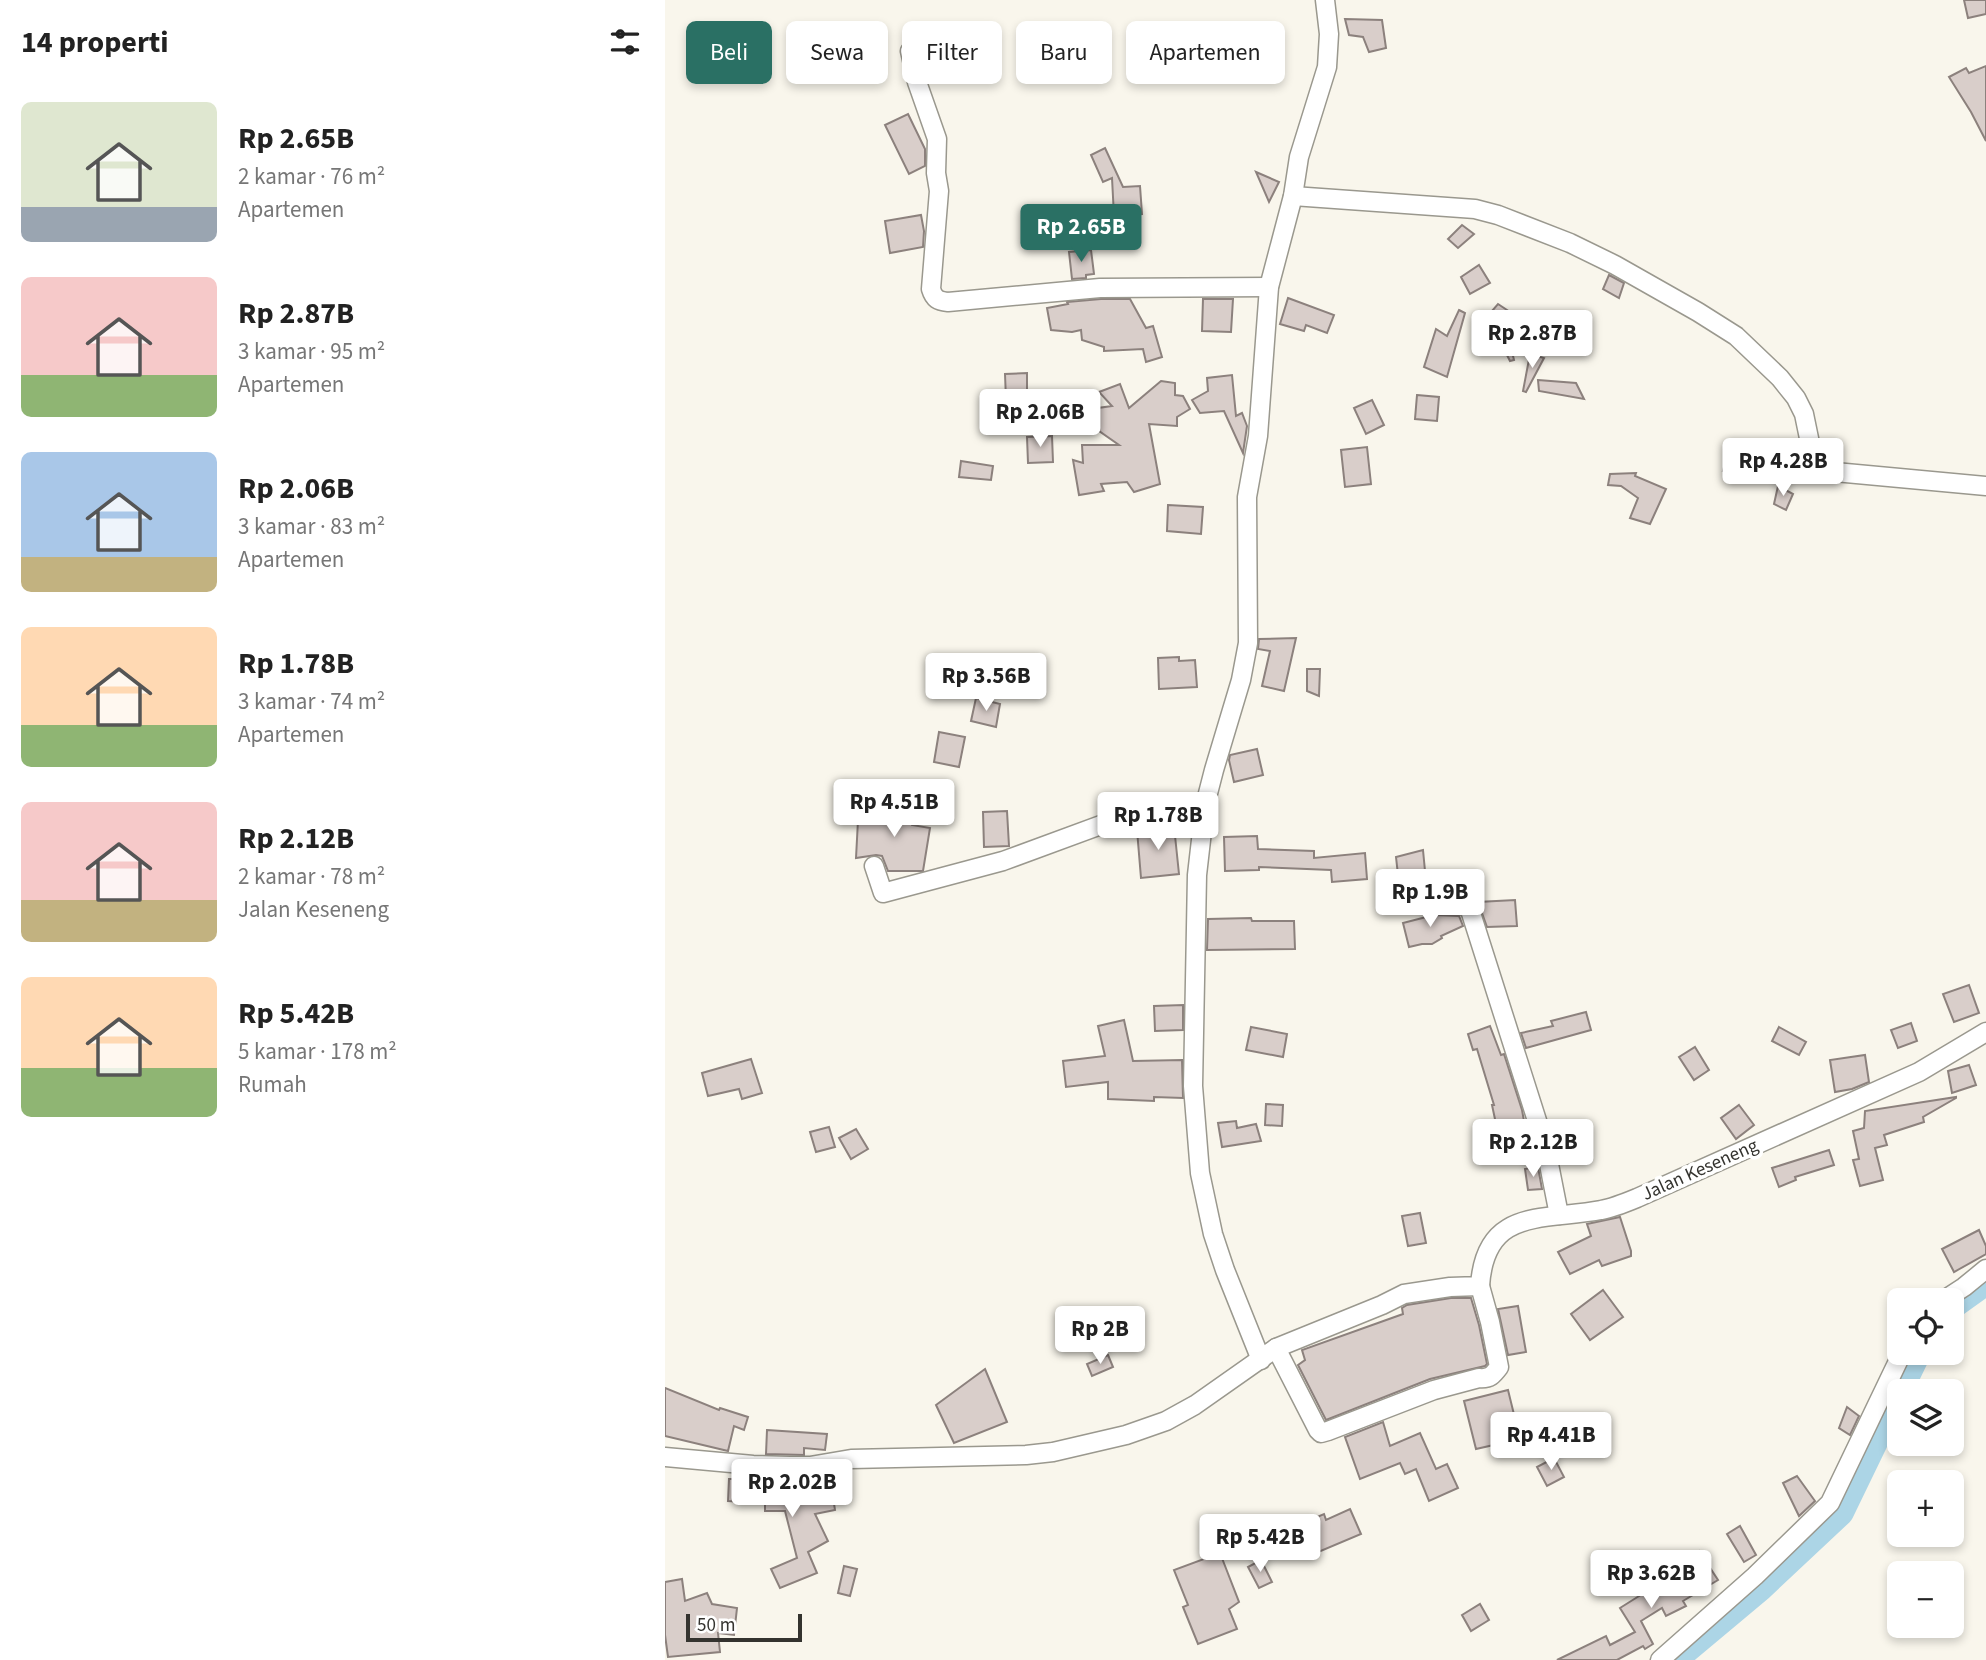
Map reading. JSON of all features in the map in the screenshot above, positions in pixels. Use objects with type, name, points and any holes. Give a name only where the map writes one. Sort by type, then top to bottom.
[{"type":"street","points":[[1261,1360],[1213,1234],[1200,1173],[1192,1086],[1197,875],[1204,813],[1241,680],[1248,643],[1247,497],[1258,436],[1269,287],[1293,196],[1299,157],[1327,67],[1329,34],[1325,0]]},
{"type":"street","points":[[918,84],[937,139],[936,173],[939,191],[930,289],[939,301],[1100,288],[1269,287]]},
{"type":"street","points":[[1293,196],[1475,209],[1570,243],[1615,265],[1736,336],[1780,378],[1796,398],[1804,414],[1811,448],[1820,463],[1835,472],[1986,486]]},
{"type":"street","points":[[874,866],[883,893],[1003,861],[1162,804],[1204,813]]},
{"type":"street","points":[[1403,902],[1463,905],[1470,910],[1546,1149],[1559,1215]]},
{"type":"street","name":"Jalan Keseneng","points":[[1480,1286],[1485,1256],[1498,1236],[1517,1222],[1601,1210],[1637,1199],[1919,1072],[1986,1032]]},
{"type":"street","points":[[1962,1288],[1986,1269]]},
{"type":"street","points":[[665,1457],[753,1465],[810,1466],[851,1459],[1044,1454],[1126,1435],[1166,1421],[1186,1411],[1276,1349],[1404,1294],[1450,1287],[1480,1286],[1499,1367],[1493,1375],[1486,1378],[1434,1390],[1321,1433],[1276,1349]]},
{"type":"street","points":[[1660,1660],[1755,1576],[1830,1503],[1896,1365]]},
{"type":"building","points":[[1964,0],[1986,0],[1986,14],[1968,18]]},
{"type":"building","points":[[1345,19],[1382,20],[1386,48],[1369,52],[1363,37],[1349,35]]},
{"type":"building","points":[[1986,66],[1986,141],[1949,77],[1966,68],[1969,73]]},
{"type":"building","points":[[908,114],[925,149],[925,166],[909,174],[885,125]]},
{"type":"building","points":[[1105,148],[1123,187],[1140,186],[1142,214],[1114,216],[1112,178],[1103,182],[1091,155]]},
{"type":"building","points":[[1256,172],[1279,182],[1269,202]]},
{"type":"building","points":[[921,215],[923,247],[890,253],[885,221]]},
{"type":"building","points":[[1462,225],[1474,234],[1458,248],[1448,239]]},
{"type":"building","points":[[1091,250],[1094,274],[1086,275],[1086,278],[1072,279],[1069,252]]},
{"type":"building","points":[[1479,265],[1490,283],[1470,294],[1461,277]]},
{"type":"building","points":[[1609,275],[1624,283],[1619,298],[1603,289]]},
{"type":"building","points":[[1288,298],[1334,315],[1327,333],[1306,325],[1304,331],[1280,324]]},
{"type":"building","points":[[1130,299],[1146,328],[1153,326],[1162,357],[1146,362],[1143,349],[1104,351],[1104,347],[1082,340],[1081,330],[1051,330],[1047,308],[1068,304],[1067,302]]},
{"type":"building","points":[[1203,299],[1233,299],[1231,332],[1202,331]]},
{"type":"building","points":[[1498,304],[1513,314],[1506,326],[1514,360],[1510,361],[1496,333],[1485,319]]},
{"type":"building","points":[[1459,310],[1465,313],[1447,377],[1424,367],[1436,329],[1447,336]]},
{"type":"building","points":[[1530,354],[1544,358],[1526,392],[1523,391]]},
{"type":"building","points":[[1027,373],[1027,399],[1006,400],[1005,374]]},
{"type":"building","points":[[1232,375],[1236,416],[1242,413],[1247,426],[1243,453],[1224,411],[1200,413],[1192,400],[1208,391],[1207,378]]},
{"type":"building","points":[[1538,380],[1576,383],[1584,399],[1539,391]]},
{"type":"building","points":[[1161,381],[1175,383],[1175,395],[1183,396],[1190,409],[1177,417],[1177,426],[1149,424],[1160,484],[1134,492],[1127,482],[1101,484],[1104,491],[1079,495],[1073,460],[1083,463],[1082,445],[1119,445],[1092,426],[1098,408],[1112,406],[1099,392],[1120,384],[1129,408]]},
{"type":"building","points":[[1417,395],[1439,397],[1437,421],[1415,419]]},
{"type":"building","points":[[1372,400],[1384,425],[1366,434],[1354,408]]},
{"type":"building","points":[[1052,436],[1053,462],[1028,463],[1027,437]]},
{"type":"building","points":[[1367,447],[1371,484],[1345,487],[1341,450]]},
{"type":"building","points":[[1729,448],[1740,449],[1740,473],[1723,471]]},
{"type":"building","points":[[961,461],[993,466],[991,480],[959,477]]},
{"type":"building","points":[[1636,473],[1635,476],[1666,489],[1650,524],[1630,518],[1638,498],[1621,486],[1608,485],[1610,474]]},
{"type":"building","points":[[1778,486],[1793,494],[1786,510],[1774,504]]},
{"type":"building","points":[[1168,505],[1203,507],[1201,534],[1167,531]]},
{"type":"building","points":[[1296,638],[1284,691],[1262,686],[1270,651],[1258,649],[1259,639]]},
{"type":"building","points":[[1179,657],[1179,661],[1195,660],[1197,687],[1159,689],[1158,658]]},
{"type":"building","points":[[1307,669],[1320,669],[1319,696],[1307,691]]},
{"type":"building","points":[[976,698],[1000,704],[996,727],[971,721]]},
{"type":"building","points":[[939,732],[965,737],[959,767],[934,762]]},
{"type":"building","points":[[1257,749],[1263,775],[1234,782],[1230,755]]},
{"type":"building","points":[[911,800],[912,825],[930,828],[923,871],[888,871],[882,856],[856,858],[858,820],[882,816],[883,808],[896,814],[895,801]]},
{"type":"building","points":[[1007,811],[1009,846],[984,847],[983,812]]},
{"type":"building","points":[[1174,826],[1179,874],[1141,878],[1137,830]]},
{"type":"building","points":[[1257,836],[1258,849],[1314,851],[1314,858],[1365,853],[1367,879],[1332,882],[1331,870],[1259,867],[1259,870],[1225,871],[1224,837]]},
{"type":"building","points":[[1423,850],[1427,892],[1403,891],[1391,896],[1389,877],[1398,875],[1396,857]]},
{"type":"building","points":[[1515,900],[1517,926],[1487,927],[1478,902]]},
{"type":"building","points":[[1434,915],[1459,916],[1463,926],[1441,936],[1442,938],[1432,944],[1409,947],[1403,923]]},
{"type":"building","points":[[1251,918],[1252,921],[1294,921],[1295,949],[1207,950],[1208,919]]},
{"type":"building","points":[[1969,985],[1979,1013],[1954,1022],[1943,994]]},
{"type":"building","points":[[1183,1005],[1183,1030],[1155,1031],[1154,1006]]},
{"type":"building","points":[[1586,1012],[1591,1030],[1526,1048],[1521,1033],[1553,1026],[1551,1021]]},
{"type":"building","points":[[1124,1020],[1133,1061],[1182,1060],[1183,1098],[1154,1097],[1154,1101],[1108,1099],[1108,1082],[1066,1087],[1063,1061],[1105,1056],[1098,1026]]},
{"type":"building","points":[[1911,1023],[1917,1041],[1898,1048],[1891,1030]]},
{"type":"building","points":[[1490,1026],[1501,1055],[1504,1054],[1522,1110],[1526,1132],[1499,1138],[1494,1105],[1477,1049],[1473,1050],[1468,1034]]},
{"type":"building","points":[[1251,1027],[1287,1034],[1283,1057],[1246,1050]]},
{"type":"building","points":[[1779,1027],[1806,1042],[1799,1055],[1772,1041]]},
{"type":"building","points":[[1695,1047],[1709,1070],[1694,1080],[1679,1057]]},
{"type":"building","points":[[1865,1055],[1869,1082],[1835,1092],[1830,1060]]},
{"type":"building","points":[[751,1059],[762,1093],[742,1099],[739,1089],[708,1096],[702,1073]]},
{"type":"building","points":[[1969,1065],[1976,1085],[1952,1093],[1948,1071]]},
{"type":"building","points":[[1956,1097],[1923,1117],[1924,1122],[1884,1135],[1887,1145],[1875,1148],[1883,1180],[1860,1186],[1853,1160],[1859,1159],[1853,1131],[1864,1128],[1865,1111]]},
{"type":"building","points":[[1266,1104],[1283,1105],[1282,1126],[1265,1125]]},
{"type":"building","points":[[1739,1105],[1754,1125],[1736,1139],[1721,1118]]},
{"type":"building","points":[[1236,1121],[1237,1128],[1256,1124],[1261,1141],[1222,1147],[1218,1123]]},
{"type":"building","points":[[829,1127],[835,1147],[816,1152],[810,1132]]},
{"type":"building","points":[[856,1129],[868,1149],[851,1159],[839,1138]]},
{"type":"building","points":[[1829,1150],[1834,1165],[1795,1177],[1796,1180],[1779,1187],[1772,1168]]},
{"type":"building","points":[[1538,1167],[1542,1189],[1528,1190],[1525,1169]]},
{"type":"building","points":[[1420,1213],[1426,1243],[1408,1246],[1402,1216]]},
{"type":"building","points":[[1620,1217],[1631,1256],[1602,1266],[1599,1260],[1570,1274],[1558,1252],[1591,1236],[1587,1224]]},
{"type":"building","points":[[1979,1230],[1986,1246],[1986,1254],[1954,1272],[1942,1249]]},
{"type":"building","points":[[1603,1290],[1623,1317],[1590,1340],[1571,1314]]},
{"type":"building","points":[[1451,1298],[1471,1298],[1479,1325],[1487,1364],[1485,1366],[1430,1379],[1326,1420],[1298,1365],[1305,1360],[1302,1350],[1403,1314],[1402,1308],[1407,1305]]},
{"type":"building","points":[[1518,1306],[1526,1352],[1508,1355],[1498,1309]]},
{"type":"building","points":[[1108,1355],[1113,1367],[1092,1376],[1087,1364]]},
{"type":"building","points":[[985,1369],[1007,1422],[954,1443],[936,1405]]},
{"type":"building","points":[[665,1388],[719,1410],[720,1408],[748,1417],[744,1430],[734,1426],[728,1451],[665,1436]]},
{"type":"building","points":[[1508,1390],[1520,1439],[1476,1449],[1464,1401]]},
{"type":"building","points":[[1847,1407],[1859,1416],[1850,1435],[1839,1428]]},
{"type":"building","points":[[1383,1422],[1390,1446],[1420,1433],[1436,1469],[1447,1464],[1458,1488],[1429,1501],[1416,1469],[1405,1474],[1400,1463],[1360,1479],[1345,1437]]},
{"type":"building","points":[[767,1430],[827,1434],[825,1450],[804,1448],[804,1455],[766,1454]]},
{"type":"building","points":[[1554,1458],[1564,1477],[1547,1486],[1537,1467]]},
{"type":"building","points":[[1797,1476],[1815,1501],[1799,1516],[1783,1483]]},
{"type":"building","points":[[830,1478],[835,1510],[815,1514],[828,1541],[808,1552],[817,1573],[780,1588],[771,1569],[797,1558],[785,1511],[765,1511],[765,1503],[728,1501],[729,1479],[757,1479],[755,1487],[791,1488]]},
{"type":"building","points":[[1350,1509],[1361,1534],[1316,1553],[1303,1523],[1324,1514],[1326,1520]]},
{"type":"building","points":[[1740,1526],[1756,1555],[1744,1562],[1727,1534]]},
{"type":"building","points":[[1699,1551],[1718,1580],[1683,1601],[1686,1606],[1666,1616],[1662,1608],[1641,1621],[1653,1644],[1645,1649],[1643,1646],[1617,1660],[1557,1660],[1606,1636],[1610,1645],[1635,1632],[1620,1608],[1681,1573],[1677,1565]]},
{"type":"building","points":[[1220,1553],[1239,1602],[1229,1609],[1237,1629],[1198,1644],[1183,1607],[1188,1605],[1174,1570]]},
{"type":"building","points":[[1261,1560],[1272,1582],[1259,1588],[1248,1567]]},
{"type":"building","points":[[844,1566],[857,1569],[850,1596],[838,1593]]},
{"type":"building","points":[[682,1579],[685,1601],[707,1593],[712,1604],[737,1608],[734,1635],[718,1633],[720,1652],[668,1657],[665,1635],[665,1582]]},
{"type":"building","points":[[1480,1604],[1489,1620],[1471,1631],[1462,1615]]},
{"type":"waterway","points":[[1964,1297],[1986,1281]]},
{"type":"waterway","points":[[1673,1660],[1759,1588],[1840,1512],[1911,1365]]}]
